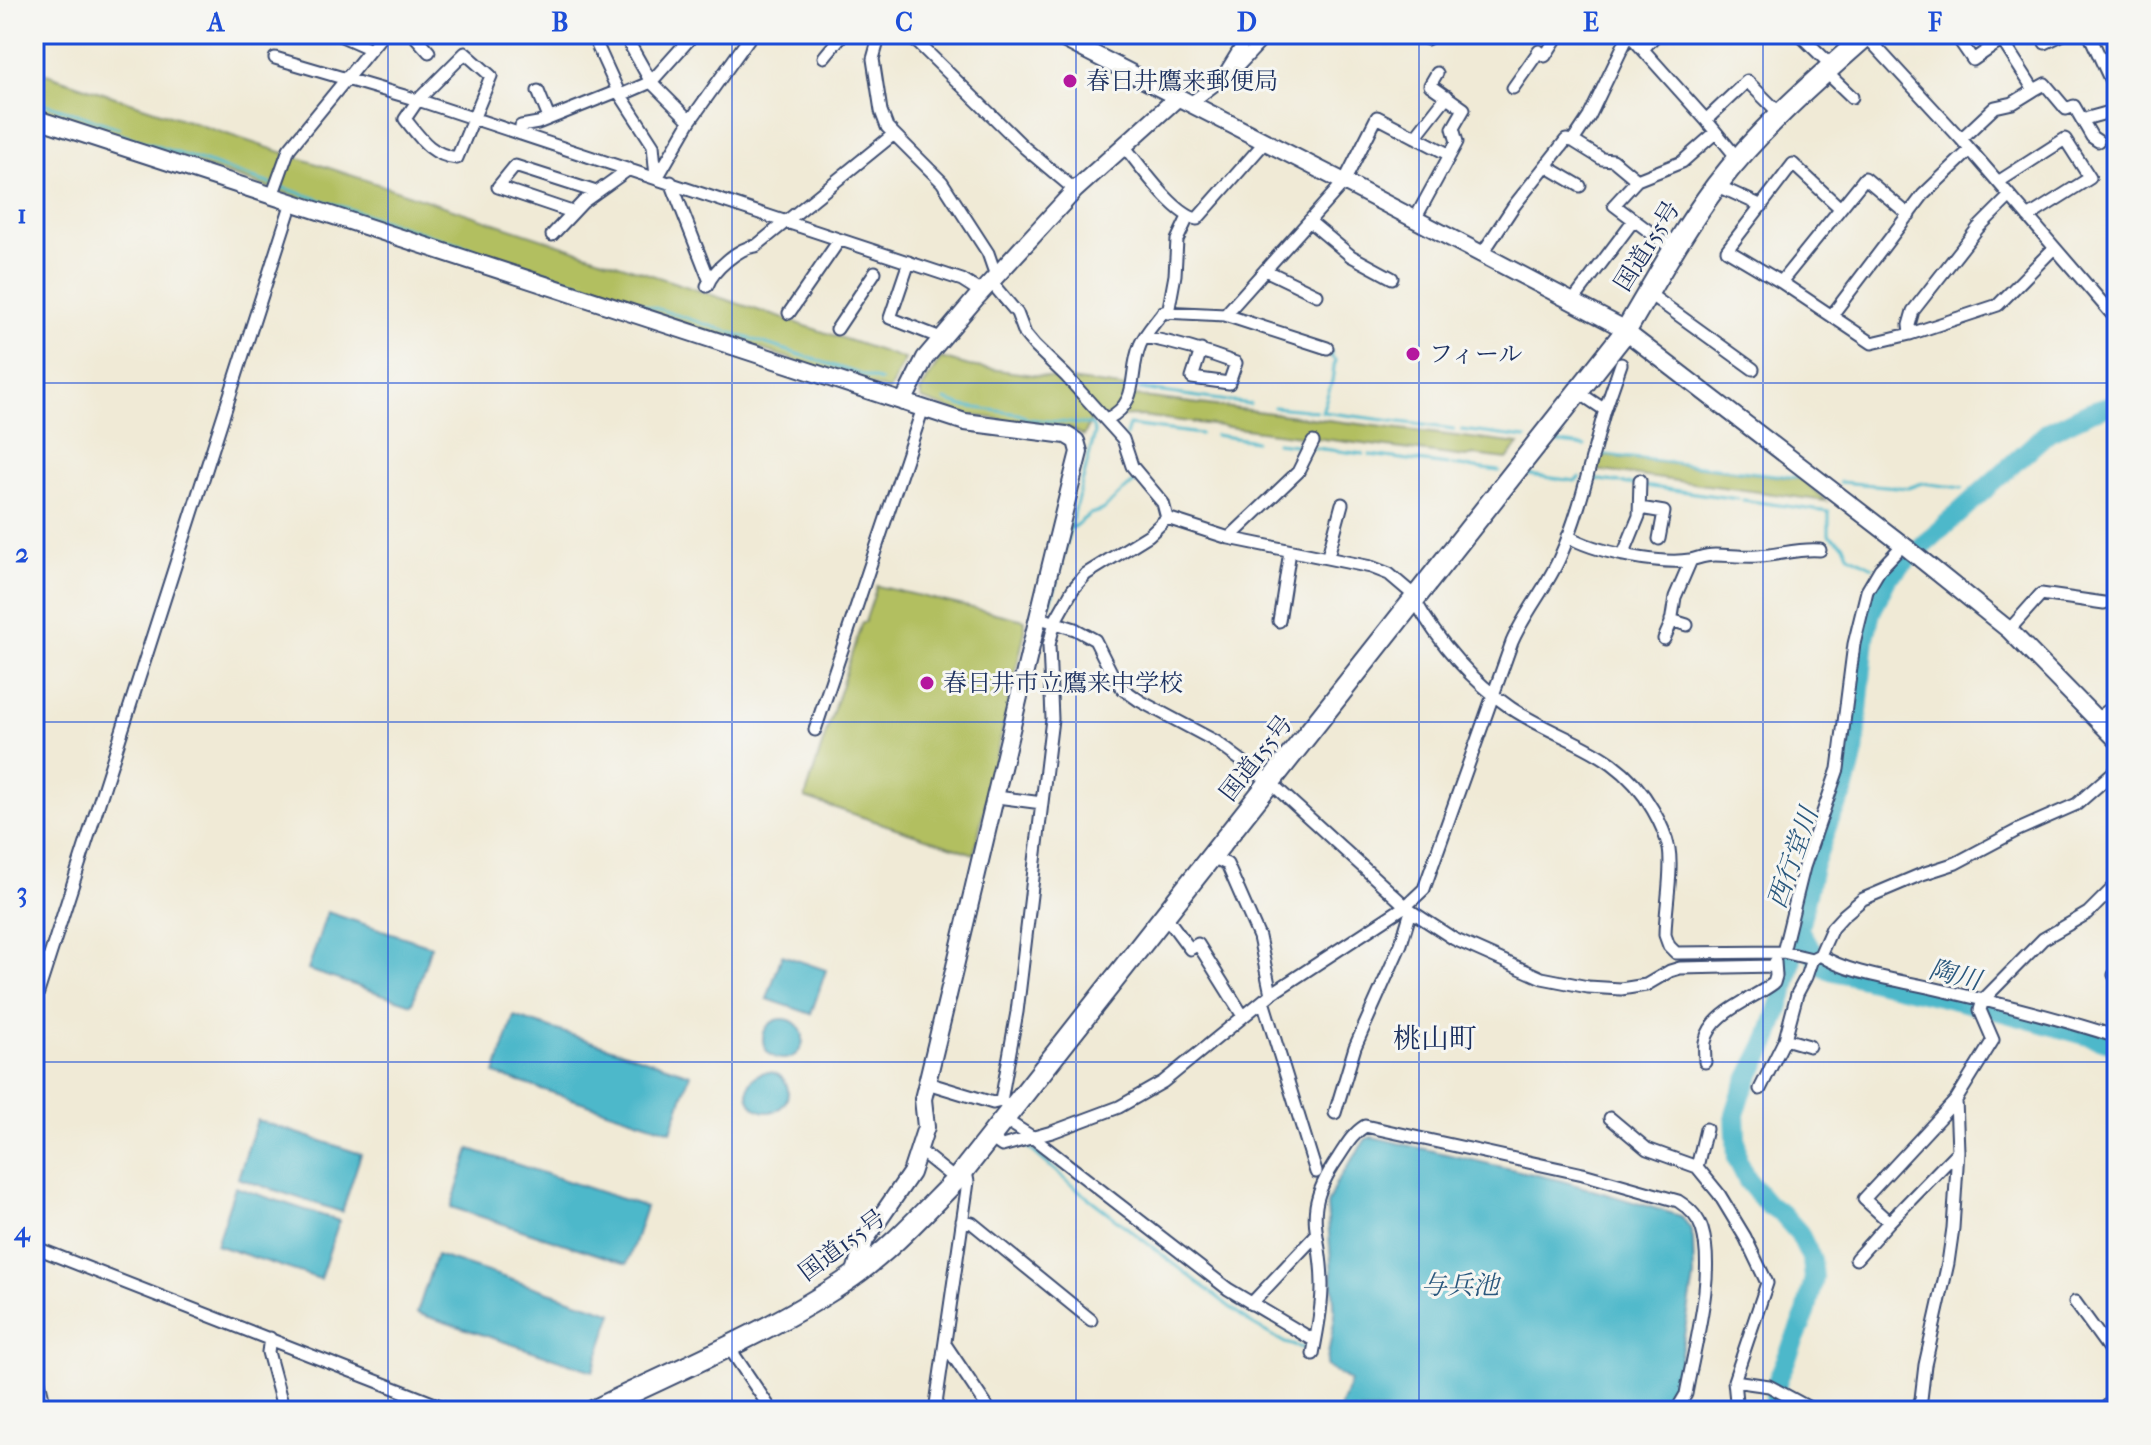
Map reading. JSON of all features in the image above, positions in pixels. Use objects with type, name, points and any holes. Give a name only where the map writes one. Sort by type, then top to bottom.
[{"type":"highway","name":"国道155号","points":[[593,1411],[791,1314],[854,1275],[900,1236],[960,1173],[989,1137],[1006,1109],[1212,857],[1625,332],[1716,185],[1780,114],[1867,35]]},
{"type":"street","points":[[337,34],[371,49]]},
{"type":"street","points":[[272,196],[289,149],[383,34]]},
{"type":"street","points":[[413,34],[429,52]]},
{"type":"street","points":[[592,34],[620,93],[653,145],[657,178]]},
{"type":"street","points":[[624,34],[651,82],[690,121]]},
{"type":"street","points":[[521,134],[521,126],[651,82],[694,34]]},
{"type":"street","points":[[657,178],[690,121],[752,34]]},
{"type":"street","points":[[824,57],[843,34]]},
{"type":"street","points":[[880,34],[873,59],[881,111],[887,127],[942,182],[956,203],[988,253],[989,283]]},
{"type":"street","points":[[905,34],[1025,148],[1075,190]]},
{"type":"street","points":[[1220,81],[1249,34]]},
{"type":"street","points":[[903,402],[925,358],[941,338],[1075,190],[1124,146],[1183,101],[1228,77],[1268,34]]},
{"type":"street","points":[[1513,88],[1539,51],[1545,56],[1559,34]]},
{"type":"street","points":[[1573,141],[1589,117],[1629,34],[1738,159]]},
{"type":"street","points":[[1643,49],[1657,34]]},
{"type":"street","points":[[1799,34],[1852,97]]},
{"type":"street","points":[[1955,34],[1973,60],[2002,40],[2034,90]]},
{"type":"street","points":[[2045,43],[2063,34]]},
{"type":"street","points":[[2089,34],[2117,94]]},
{"type":"street","points":[[1056,35],[1573,301],[1625,332],[2009,630],[2117,740]]},
{"type":"street","points":[[1867,35],[2115,314]]},
{"type":"street","points":[[465,53],[491,76],[457,158],[441,156],[427,147],[405,119],[418,100],[465,53]]},
{"type":"street","points":[[275,58],[418,100],[962,280],[989,283],[1017,313],[1025,334],[1035,346],[1123,439],[1132,466],[1163,503],[1167,518]]},
{"type":"street","points":[[1415,219],[1457,142],[1453,128],[1464,109],[1430,85],[1437,73]]},
{"type":"street","points":[[1706,120],[1747,81],[1780,114]]},
{"type":"street","points":[[1961,139],[1995,107],[2013,103],[2045,84],[2066,109],[2074,106],[2092,137],[2098,141]]},
{"type":"street","points":[[538,91],[549,118]]},
{"type":"street","points":[[1415,137],[1447,96]]},
{"type":"street","points":[[2088,118],[2117,110]]},
{"type":"street","points":[[1225,315],[1344,182],[1377,117],[1450,155]]},
{"type":"street","points":[[34,118],[965,422],[1066,435],[1076,441],[1079,452],[923,1099],[926,1127],[911,1173],[865,1240],[854,1275]]},
{"type":"street","points":[[1674,250],[1614,205],[1637,180],[1682,162],[1715,133]]},
{"type":"street","points":[[671,182],[708,283],[745,247],[756,246],[894,134]]},
{"type":"street","points":[[1998,182],[2065,139],[2090,178],[2028,217]]},
{"type":"street","points":[[1482,254],[1566,140],[1602,159],[1613,160],[1637,180]]},
{"type":"street","points":[[1124,146],[1161,190],[1188,217],[1197,219],[1230,178],[1265,142]]},
{"type":"street","points":[[1832,315],[1923,195],[1969,151]]},
{"type":"street","points":[[1839,207],[1793,164],[1727,250],[1872,343],[1998,305],[2054,248]]},
{"type":"street","points":[[572,212],[498,187],[515,166],[596,192]]},
{"type":"street","points":[[1546,166],[1580,186]]},
{"type":"street","points":[[552,235],[572,212],[629,169]]},
{"type":"street","points":[[1781,282],[1865,178],[1909,215]]},
{"type":"street","points":[[1716,185],[1762,206]]},
{"type":"street","points":[[1910,334],[1913,311],[1978,228],[2009,197]]},
{"type":"street","points":[[34,1005],[292,202]]},
{"type":"street","points":[[1168,313],[1177,240],[1188,217]]},
{"type":"street","points":[[1309,221],[1351,256],[1392,278]]},
{"type":"street","points":[[1573,301],[1633,221]]},
{"type":"street","points":[[789,313],[838,242]]},
{"type":"street","points":[[909,262],[890,318],[941,338]]},
{"type":"street","points":[[1265,270],[1317,295]]},
{"type":"street","points":[[837,329],[875,272]]},
{"type":"street","points":[[1648,293],[1753,369]]},
{"type":"street","points":[[1107,419],[1123,409],[1131,393],[1140,346],[1163,312],[1225,315],[1327,348]]},
{"type":"street","points":[[1145,337],[1201,350]]},
{"type":"street","points":[[989,1137],[1002,1146],[1119,1107],[1163,1082],[1267,997],[1409,908],[1424,889],[1521,620],[1559,560],[1621,364]]},
{"type":"street","points":[[1578,392],[1605,410]]},
{"type":"street","points":[[815,730],[923,408]]},
{"type":"street","points":[[1229,538],[1298,472],[1313,442]]},
{"type":"street","points":[[1623,555],[1640,508],[1640,480]]},
{"type":"street","points":[[1328,556],[1342,504]]},
{"type":"street","points":[[1640,508],[1664,512],[1659,539]]},
{"type":"street","points":[[1167,518],[1229,538],[1328,556],[1389,574],[1415,598],[1432,631],[1475,681],[1513,709],[1597,753],[1628,775],[1643,792],[1670,853],[1665,935],[1676,953],[1778,952],[1816,957],[1982,1004],[2117,1037]]},
{"type":"street","points":[[1006,1109],[1052,719],[1049,645],[1055,621],[1073,589],[1086,574],[1149,535],[1167,518]]},
{"type":"street","points":[[1568,536],[1579,543],[1623,555],[1691,560],[1698,556],[1760,556],[1800,548],[1820,550]]},
{"type":"street","points":[[1705,1062],[1705,1042],[1713,1026],[1748,998],[1774,983],[1778,952],[1838,769],[1854,644],[1867,591],[1880,569],[1905,547]]},
{"type":"street","points":[[1279,621],[1286,592],[1290,551]]},
{"type":"street","points":[[1664,639],[1675,597],[1691,560]]},
{"type":"street","points":[[2009,630],[2041,594],[2104,603]]},
{"type":"street","points":[[1037,617],[1055,621],[1095,640],[1123,689],[1215,741],[1270,782],[1409,908],[1454,939],[1490,957],[1542,978],[1588,987],[1621,989],[1646,985],[1680,968],[1775,966]]},
{"type":"street","points":[[1671,620],[1687,625]]},
{"type":"street","points":[[2098,718],[2117,704]]},
{"type":"street","points":[[1760,1089],[1785,1039],[1797,994],[1816,957],[1832,928],[1863,899],[1956,863],[2018,830],[2077,804],[2117,769]]},
{"type":"street","points":[[997,797],[1042,803]]},
{"type":"street","points":[[1212,857],[1227,864],[1259,937],[1267,997],[1316,1172]]},
{"type":"street","points":[[1982,1004],[2043,939],[2088,913],[2117,884]]},
{"type":"street","points":[[1335,1113],[1355,1047],[1401,944],[1409,908]]},
{"type":"street","points":[[1164,914],[1190,949],[1198,944],[1243,1016]]},
{"type":"street","points":[[1889,1222],[1864,1199],[1956,1100],[1993,1040],[1982,1004]]},
{"type":"street","points":[[1785,1039],[1809,1046]]},
{"type":"street","points":[[927,1083],[1006,1109],[1032,1137],[1228,1289],[1315,1341]]},
{"type":"street","points":[[1916,1411],[1948,1263],[1958,1151],[1956,1100]]},
{"type":"street","points":[[1610,1118],[1647,1149],[1697,1167],[1732,1215],[1767,1283],[1734,1381],[1737,1411]]},
{"type":"street","points":[[1313,1354],[1322,1284],[1314,1204],[1326,1176],[1356,1132],[1365,1126],[1583,1174],[1678,1201],[1688,1208],[1701,1227],[1707,1277],[1686,1394],[1678,1407]]},
{"type":"street","points":[[1697,1167],[1706,1129]]},
{"type":"street","points":[[919,1150],[960,1173],[968,1182],[935,1411]]},
{"type":"street","points":[[1856,1259],[1958,1151]]},
{"type":"street","points":[[962,1221],[972,1223],[1091,1320]]},
{"type":"street","points":[[1251,1304],[1315,1236]]},
{"type":"street","points":[[34,1247],[453,1411]]},
{"type":"street","points":[[2075,1302],[2117,1360]]},
{"type":"street","points":[[270,1338],[268,1352],[284,1411]]},
{"type":"street","points":[[945,1344],[990,1411]]},
{"type":"street","points":[[728,1345],[772,1411]]},
{"type":"street","points":[[34,1360],[46,1411]]},
{"type":"street","points":[[1734,1381],[1769,1386],[1815,1411]]},
{"type":"street","points":[[2106,1411],[2117,1399]]},
{"type":"green space","points":[[34,70],[905,359],[889,391],[34,111]]},
{"type":"green space","points":[[941,358],[969,366],[1127,388],[1135,396],[1519,444],[1507,459],[1466,457],[1142,416],[1092,417],[1084,436],[1069,428],[967,415],[922,399],[920,392]]},
{"type":"green space","points":[[1599,455],[1801,479],[1826,501],[1595,470]]},
{"type":"green space","name":"春日井市立鷹来中学校","points":[[877,586],[1025,620],[974,854],[805,798],[862,622],[865,622]]},
{"type":"water","points":[[327,912],[431,946],[412,1004],[308,970]]},
{"type":"water","points":[[782,955],[826,970],[811,1014],[767,999]]},
{"type":"water","points":[[514,1016],[690,1074],[671,1131],[495,1074]]},
{"type":"water","points":[[783,1019],[797,1025],[803,1039],[797,1053],[783,1059],[769,1053],[763,1039],[769,1025]]},
{"type":"water","points":[[768,1072],[782,1078],[788,1092],[782,1106],[768,1112],[754,1106],[748,1092],[754,1078]]},
{"type":"water","points":[[257,1120],[361,1154],[342,1212],[238,1178]]},
{"type":"water","name":"与兵池","points":[[1372,1137],[1559,1180],[1681,1216],[1693,1238],[1694,1278],[1676,1382],[1660,1411],[1339,1411],[1350,1381],[1326,1366],[1335,1316],[1327,1205],[1335,1185],[1366,1139]]},
{"type":"water","points":[[470,1149],[646,1207],[627,1264],[451,1207]]},
{"type":"water","points":[[235,1187],[339,1221],[320,1279],[216,1245]]},
{"type":"water","points":[[436,1255],[613,1313],[593,1371],[417,1313]]},
{"type":"waterway","points":[[34,100],[119,128]]},
{"type":"waterway","points":[[120,134],[271,184]]},
{"type":"waterway","points":[[281,187],[881,381]]},
{"type":"waterway","points":[[1322,412],[1332,381],[1335,360],[1331,357],[1331,351]]},
{"type":"waterway","points":[[1140,389],[1250,404]]},
{"type":"waterway","points":[[945,400],[963,406],[1019,414],[1029,419],[1092,425],[1095,433],[1051,602]]},
{"type":"waterway","name":"西行堂川","points":[[1776,1411],[1778,1379],[1806,1313],[1814,1278],[1812,1260],[1799,1233],[1783,1215],[1768,1205],[1748,1181],[1737,1159],[1735,1114],[1742,1092],[1769,1038],[1785,990],[1813,867],[1830,818],[1844,792],[1854,753],[1865,637],[1871,612],[1888,577],[2048,432],[2089,412],[2117,403]]},
{"type":"waterway","points":[[1274,407],[1317,411]]},
{"type":"waterway","points":[[1323,412],[1454,429]]},
{"type":"waterway","points":[[1126,436],[1129,425],[1200,434]]},
{"type":"waterway","points":[[1462,430],[1526,438]]},
{"type":"waterway","points":[[1215,435],[1255,441]]},
{"type":"waterway","points":[[1552,442],[1585,446]]},
{"type":"waterway","points":[[1276,443],[1304,446]]},
{"type":"waterway","points":[[1315,448],[1363,454]]},
{"type":"waterway","points":[[1598,454],[1801,478]]},
{"type":"waterway","points":[[1370,455],[1448,465]]},
{"type":"waterway","points":[[1452,465],[1499,471]]},
{"type":"waterway","points":[[1529,475],[1575,481],[1580,477]]},
{"type":"waterway","points":[[1593,479],[1636,485]]},
{"type":"waterway","points":[[1071,529],[1090,514],[1103,510],[1138,480]]},
{"type":"waterway","points":[[1840,482],[1908,488],[1922,483],[1962,488]]},
{"type":"waterway","points":[[1644,486],[1738,499]]},
{"type":"waterway","points":[[1743,500],[1829,512],[1829,535],[1844,545],[1849,555],[1873,567]]},
{"type":"waterway","name":"陶川","points":[[1798,929],[1821,965],[1830,970],[1989,1008],[2117,1044]]},
{"type":"waterway","points":[[1026,1145],[1068,1182],[1252,1324],[1285,1343],[1309,1350]]},
{"type":"waterway","points":[[1775,1398],[1794,1411]]},
{"type":"waterway","points":[[1665,1403],[1672,1407]]},
{"type":"place","name":"春日井鷹来郵便局","points":[[1070,81]]},
{"type":"place","name":"フィール","points":[[1413,354]]},
{"type":"place","name":"春日井市立鷹来中学校","points":[[927,683]]},
{"type":"district","name":"桃山町","points":[[1435,1038]]}]
